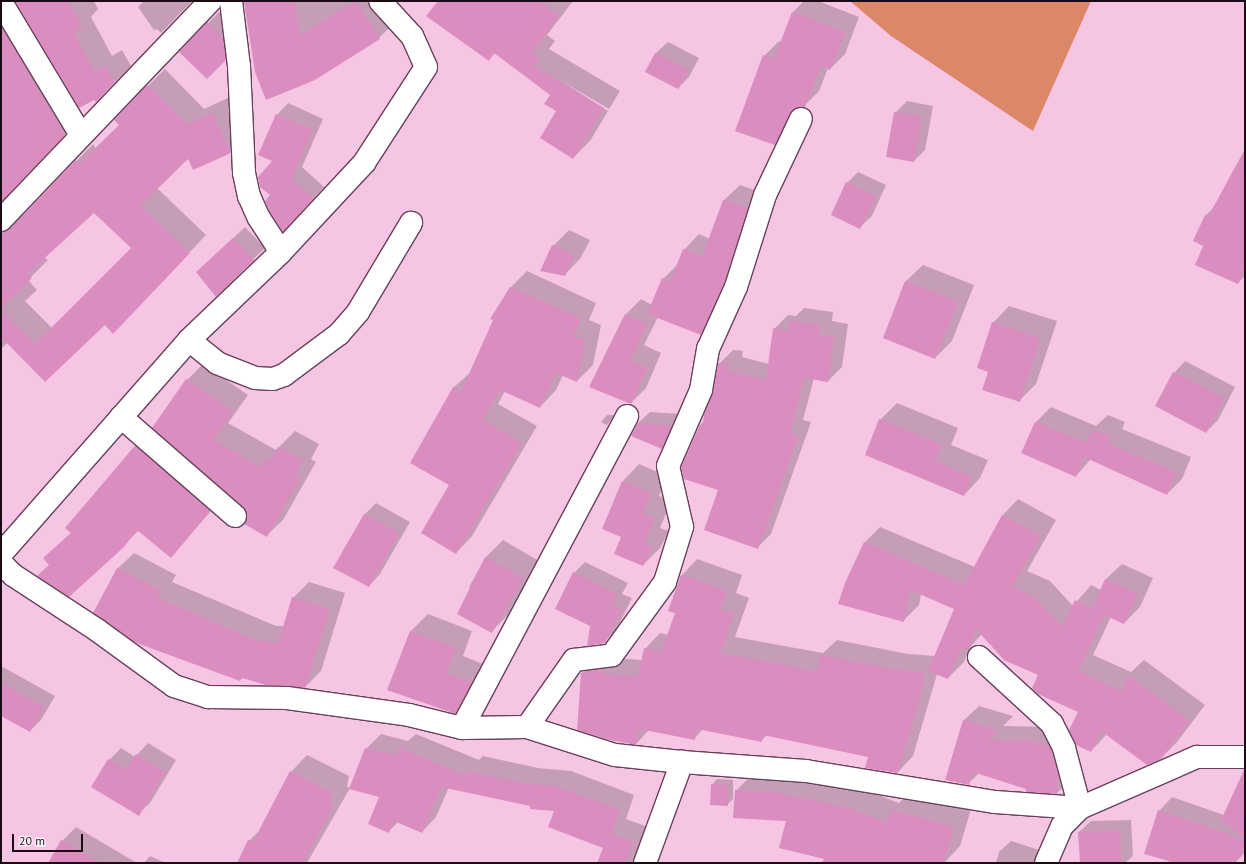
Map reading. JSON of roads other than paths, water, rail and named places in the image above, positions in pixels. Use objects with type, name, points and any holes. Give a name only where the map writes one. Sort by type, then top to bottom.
[{"type":"street","points":[[2,217],[59,161],[82,134],[210,1]]},
{"type":"street","points":[[231,1],[239,66],[244,174],[249,196],[259,218],[281,252]]},
{"type":"street","points":[[1,554],[189,340],[281,252],[364,163],[426,67],[412,36],[380,1]]},
{"type":"street","points":[[1,2],[82,134]]},
{"type":"street","points":[[527,727],[574,660],[612,655],[665,582],[682,527],[668,466],[701,390],[708,348],[736,287],[765,195],[801,119]]},
{"type":"street","points":[[189,340],[217,363],[256,378],[273,379],[284,375],[318,352],[339,334],[353,317],[411,223]]},
{"type":"street","points":[[462,728],[627,416]]},
{"type":"street","points":[[121,417],[235,516]]},
{"type":"street","points":[[5,575],[97,630],[174,686],[208,697],[287,698],[409,715],[462,728],[527,727],[615,755],[682,762],[806,771],[995,802],[1080,808]]},
{"type":"street","points":[[979,657],[1052,724],[1064,748],[1080,808]]},
{"type":"street","points":[[1046,863],[1062,826],[1080,808],[1197,757],[1245,757]]},
{"type":"street","points":[[645,863],[682,762]]}]
